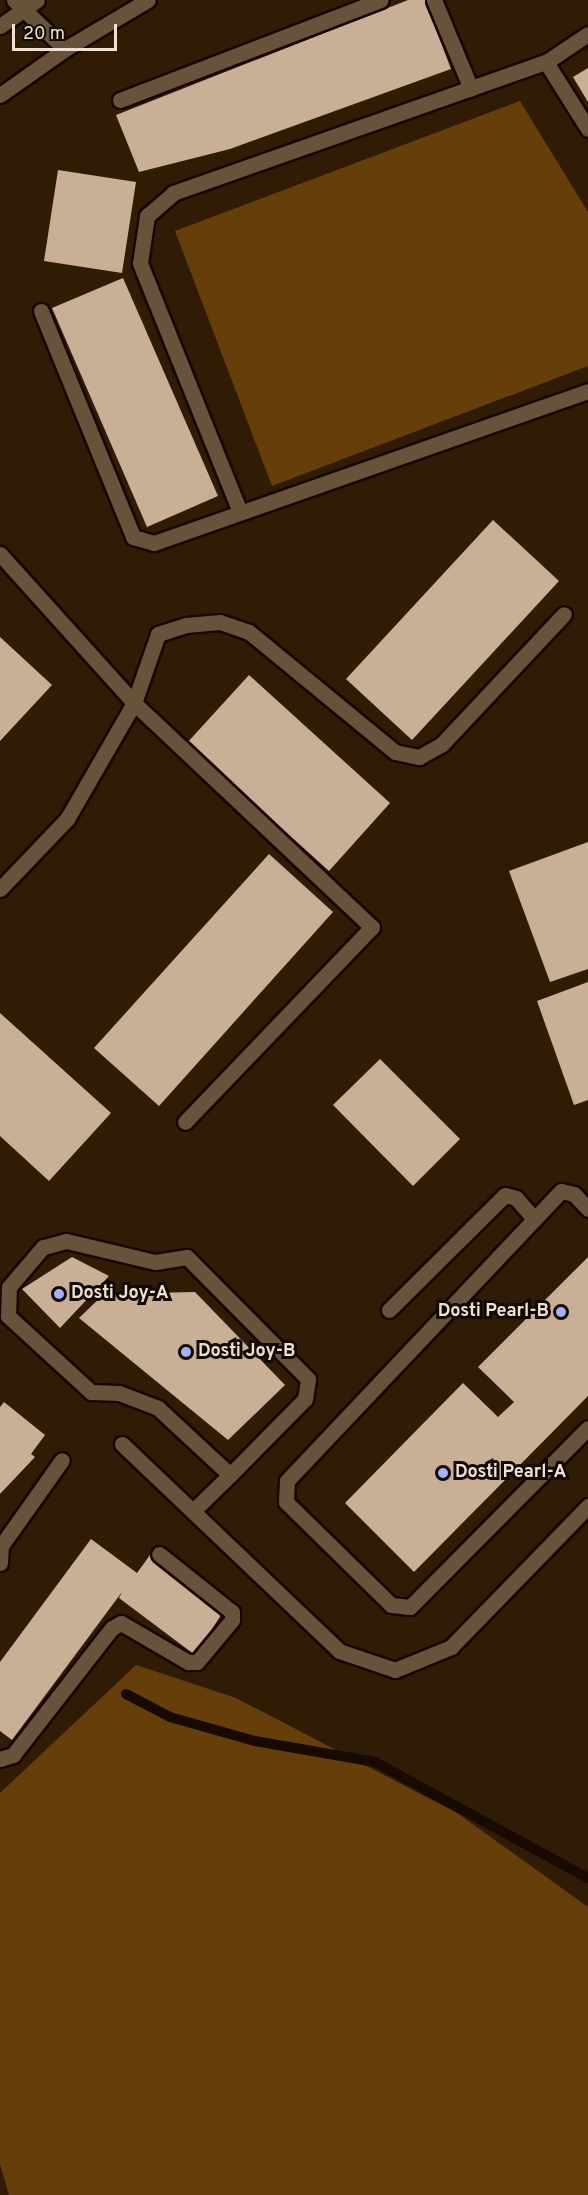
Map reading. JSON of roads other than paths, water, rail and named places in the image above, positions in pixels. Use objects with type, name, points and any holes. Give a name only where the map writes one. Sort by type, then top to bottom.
[{"type":"street","points":[[0,26],[18,5],[37,0]]},
{"type":"street","points":[[0,95],[65,49],[148,0]]},
{"type":"street","points":[[120,100],[380,0]]},
{"type":"street","points":[[434,0],[471,89]]},
{"type":"street","points":[[18,5],[65,49]]},
{"type":"street","points":[[240,512],[140,263],[147,216],[174,193],[546,62],[588,34]]},
{"type":"street","points":[[546,62],[588,129]]},
{"type":"street","points":[[41,311],[133,537],[154,543],[588,392]]},
{"type":"street","points":[[0,554],[134,703],[372,927],[185,1122]]},
{"type":"street","points":[[0,889],[67,819],[134,703],[158,634],[186,625],[220,622],[249,632],[396,752],[419,757],[442,744],[564,614]]},
{"type":"street","points":[[588,1209],[574,1194],[561,1191],[287,1481],[286,1502],[391,1605],[410,1607],[588,1428]]},
{"type":"street","points":[[389,1310],[505,1195],[516,1198],[534,1219]]},
{"type":"street","points":[[193,1511],[231,1475],[305,1399],[308,1378],[187,1257],[154,1262],[66,1241],[44,1247],[9,1287],[9,1316],[91,1392],[119,1393],[158,1408],[231,1475]]},
{"type":"street","points":[[122,1444],[339,1651],[395,1670],[451,1647],[588,1506]]},
{"type":"street","points":[[0,1563],[1,1546],[62,1460]]},
{"type":"street","points":[[0,1759],[13,1755],[112,1628],[121,1623],[188,1662],[197,1662],[232,1620],[232,1612],[159,1554]]},
{"type":"waterway","points":[[126,1694],[170,1717],[255,1741],[375,1762],[588,1878]]},
{"type":"place","name":"Dosti Joy-A","points":[[59,1294]]},
{"type":"place","name":"Dosti Pearl-B","points":[[561,1312]]},
{"type":"place","name":"Dosti Joy-B","points":[[186,1352]]},
{"type":"place","name":"Dosti Pearl-A","points":[[443,1473]]}]
